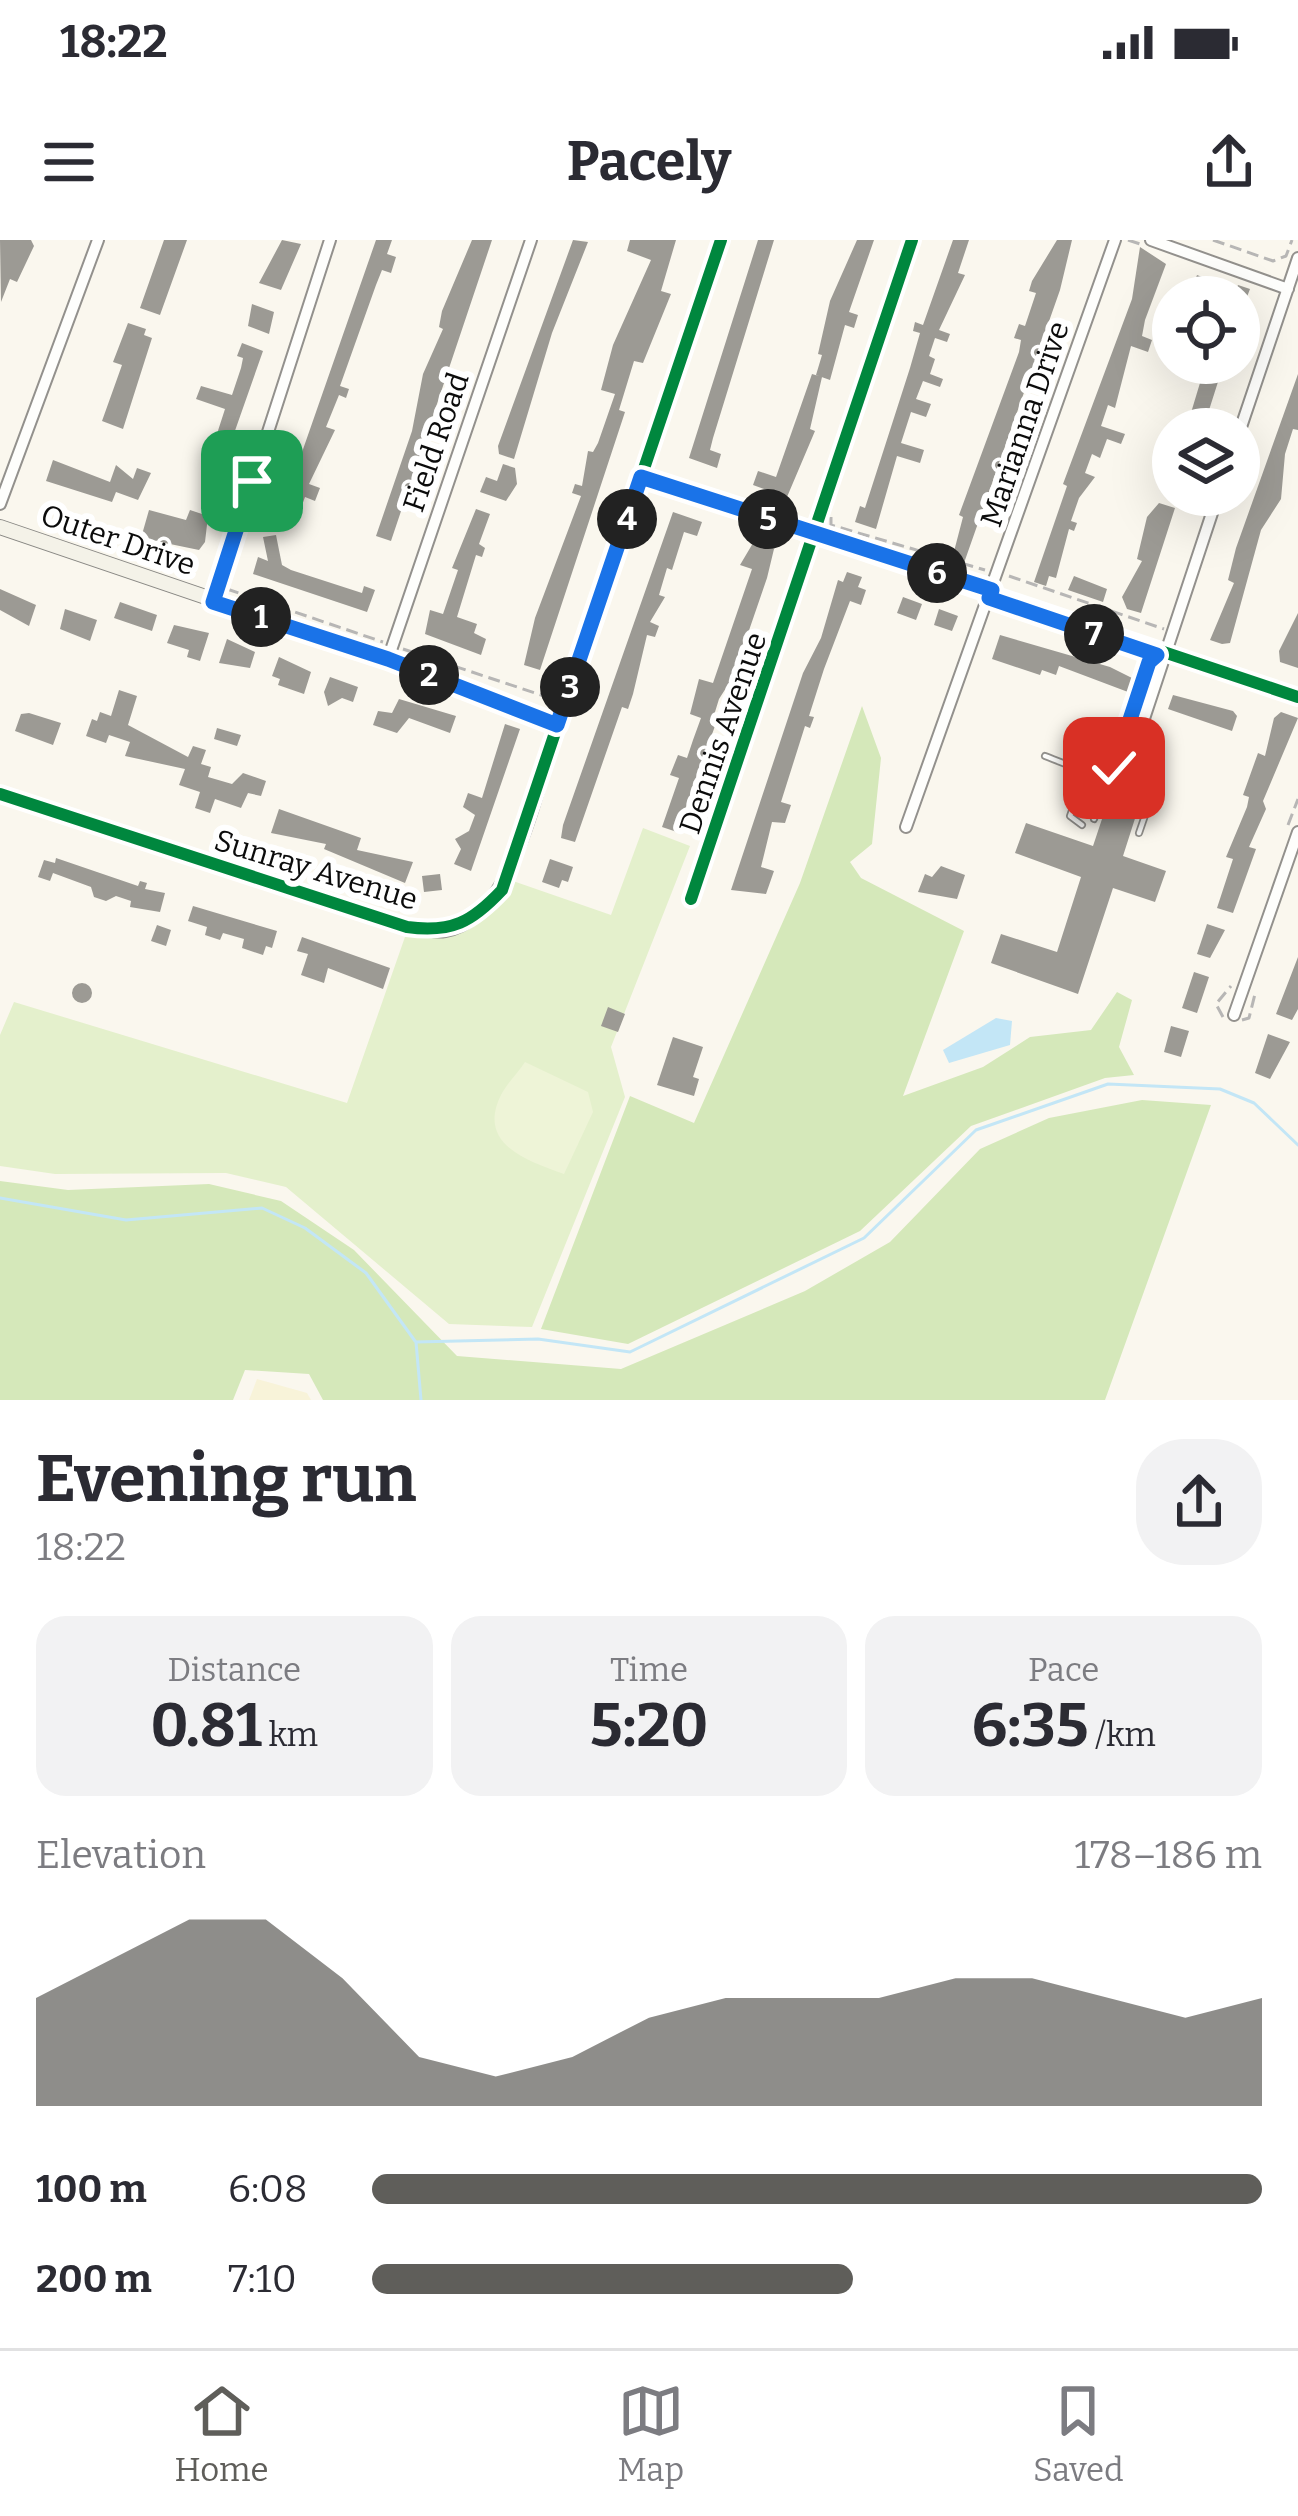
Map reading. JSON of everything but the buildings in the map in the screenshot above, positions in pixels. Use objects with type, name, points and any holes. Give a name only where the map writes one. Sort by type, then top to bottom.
[{"type":"street","points":[[0,504],[98,240]]},
{"type":"street","points":[[213,602],[330,240]]},
{"type":"street","name":"Field Road","points":[[388,659],[531,240]]},
{"type":"street","name":"Sunray Avenue","points":[[0,794],[407,927],[444,932],[476,917],[502,890],[721,240]]},
{"type":"street","name":"Dennis Avenue","points":[[691,899],[912,240]]},
{"type":"street","name":"Marianna Drive","points":[[906,827],[1115,240]]},
{"type":"street","points":[[1150,244],[1288,289]]},
{"type":"street","points":[[1248,408],[1298,258]]},
{"type":"street","points":[[641,477],[992,590],[1298,697]]},
{"type":"street","points":[[1120,771],[1211,516]]},
{"type":"street","name":"Outer Drive","points":[[0,527],[388,659],[557,725]]},
{"type":"street","points":[[1234,1015],[1298,832]]},
{"type":"lane","points":[[1045,756],[1109,779]]},
{"type":"lane","points":[[1082,825],[1070,816],[1086,771]]},
{"type":"lane","points":[[1094,819],[1109,779],[1120,771],[1146,781],[1153,792],[1139,833]]},
{"type":"path","points":[[1127,240],[1150,244]]},
{"type":"path","points":[[1213,240],[1273,261],[1286,256],[1292,240]]},
{"type":"path","points":[[831,512],[831,525],[984,572],[992,552]]},
{"type":"path","points":[[1008,575],[1172,633]]},
{"type":"path","points":[[210,584],[561,702]]},
{"type":"path","points":[[1120,771],[1149,662],[1157,655],[1148,651]]},
{"type":"shaded area","points":[[257,1379],[307,1393],[311,1400],[249,1400]]},
{"type":"green space","points":[[862,706],[881,758],[872,844],[850,862],[861,878],[964,931],[903,1096],[983,1067],[1030,1037],[1091,1030],[1117,992],[1132,1000],[1119,1047],[1134,1075],[1105,1078],[971,1126],[860,1231],[628,1344],[541,1329],[630,1096],[694,1123],[800,883]]},
{"type":"green space","points":[[643,828],[690,846],[611,1047],[625,1097],[532,1327],[449,1324],[286,1187],[226,1173],[55,1174],[0,1166],[0,1035],[14,1002],[347,1103],[406,934],[467,922],[491,906],[513,881],[611,915]]},
{"type":"green space","points":[[525,1062],[588,1092],[593,1112],[564,1174],[510,1148],[495,1127],[501,1095]]},
{"type":"green space","points":[[1142,1100],[1211,1105],[1105,1400],[323,1400],[309,1374],[245,1370],[233,1400],[0,1400],[0,1181],[68,1190],[209,1184],[281,1201],[354,1250],[457,1356],[621,1369],[805,1291],[890,1242],[980,1149],[1049,1118]]},
{"type":"water","points":[[996,1018],[1012,1021],[1010,1045],[949,1063],[943,1050]]},
{"type":"waterway","points":[[421,1400],[416,1342],[538,1339],[630,1352],[864,1238],[976,1130],[1108,1084],[1220,1089],[1254,1103],[1298,1145]]},
{"type":"waterway","points":[[0,1198],[126,1220],[262,1208],[305,1228],[366,1273],[415,1341]]},
{"type":"cycle path","points":[[0,794],[407,927],[449,926],[481,910],[502,890],[721,240]]},
{"type":"cycle path","points":[[691,899],[912,240]]},
{"type":"cycle path","points":[[641,477],[1298,697]]},
{"type":"route","points":[[252,481],[213,602],[388,659],[557,725],[641,477],[992,590],[989,598],[1157,655],[1149,662],[1114,768]]}]
